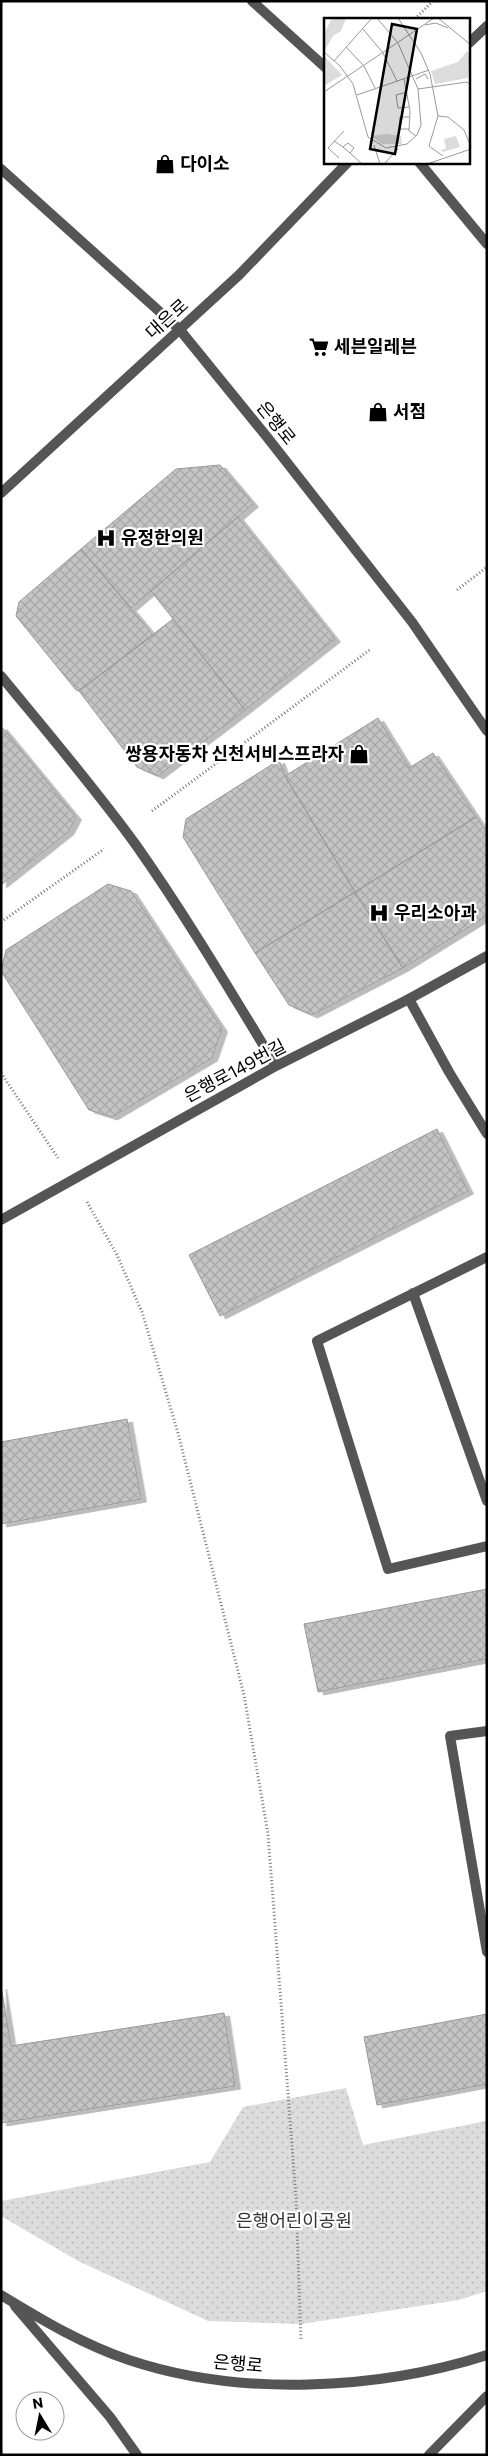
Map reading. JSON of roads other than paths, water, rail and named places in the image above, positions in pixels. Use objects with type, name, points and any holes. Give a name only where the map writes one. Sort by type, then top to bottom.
[{"type":"street","points":[[252,1],[324,66]]},
{"type":"street","points":[[470,42],[487,26]]},
{"type":"street","name":"대은로","points":[[1,493],[239,275],[346,164]]},
{"type":"street","points":[[421,164],[487,244]]},
{"type":"street","name":"은행로","points":[[1,169],[180,330],[267,437],[412,622],[487,731]]},
{"type":"street","points":[[1,676],[85,779],[135,845],[210,958],[276,1066]]},
{"type":"street","name":"은행로149번길","points":[[1,1220],[276,1066],[409,999],[487,956]]},
{"type":"street","points":[[409,999],[449,1072],[487,1134]]},
{"type":"street","points":[[487,1257],[317,1341],[388,1569],[487,1546]]},
{"type":"street","points":[[413,1293],[487,1501]]},
{"type":"street","points":[[487,1731],[450,1736],[487,1952]]},
{"type":"street","points":[[5,2297],[110,2417],[137,2455]]},
{"type":"street","name":"은행로","points":[[5,2297],[90,2345],[128,2360],[155,2368],[241,2382],[348,2384],[448,2368],[487,2355]]},
{"type":"street","points":[[429,2455],[487,2396]]},
{"type":"place","name":"다이소","points":[[165,164]]},
{"type":"place","name":"세븐일레븐","points":[[319,347]]},
{"type":"place","name":"서점","points":[[378,412]]},
{"type":"place","name":"유정한의원","points":[[106,538]]},
{"type":"place","name":"쌍용자동차 신천서비스프라자","points":[[359,754]]},
{"type":"place","name":"우리소아과","points":[[379,913]]},
{"type":"park label","name":"은행어린이공원","points":[[294,2221]]}]
